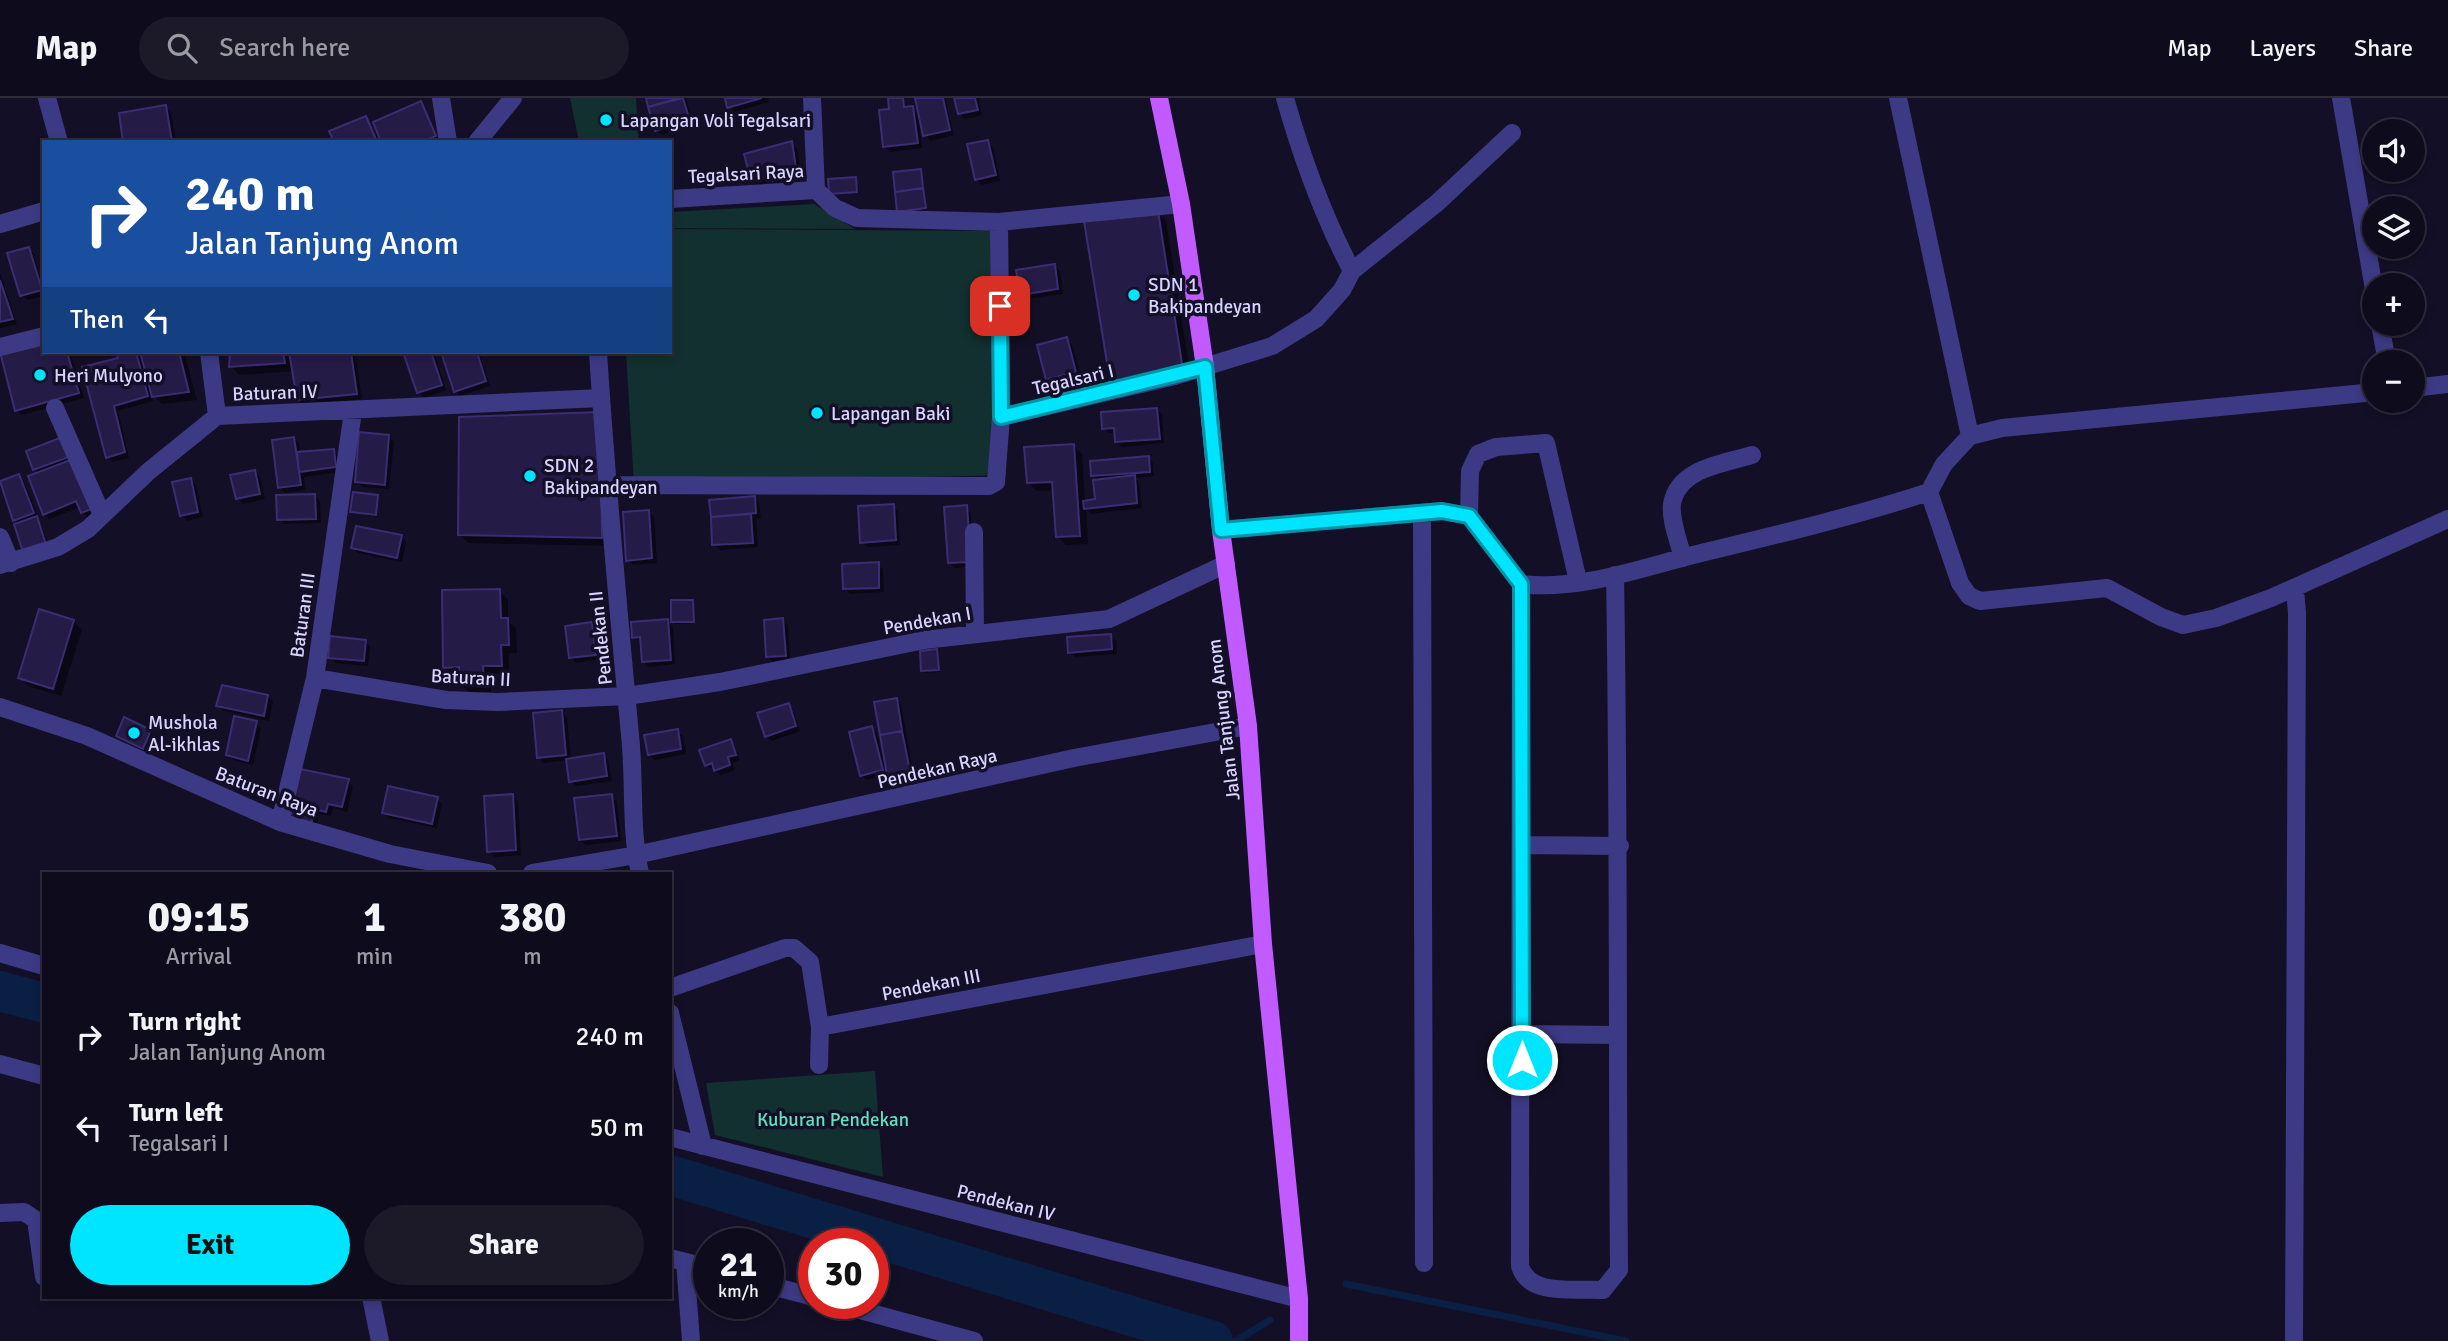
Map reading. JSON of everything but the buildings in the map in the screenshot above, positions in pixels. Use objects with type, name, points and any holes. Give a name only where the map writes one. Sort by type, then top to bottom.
[{"type":"main road","name":"Jalan Tanjung Anom","points":[[1159,98],[1181,204],[1205,367],[1221,530],[1248,726],[1263,944],[1298,1298],[1299,1341]]},
{"type":"street","points":[[47,98],[58,140]]},
{"type":"street","points":[[441,98],[446,140]]},
{"type":"street","points":[[479,140],[513,98]]},
{"type":"street","name":"Tegalsari Raya","points":[[672,199],[816,190],[812,98]]},
{"type":"street","points":[[1285,98],[1333,235],[1352,271]]},
{"type":"street","points":[[1898,98],[1970,436]]},
{"type":"street","points":[[2341,98],[2371,273]]},
{"type":"street","name":"Tegalsari I","points":[[1001,417],[1205,367],[1272,346],[1295,334],[1329,306],[1352,271],[1437,203],[1512,133]]},
{"type":"street","points":[[816,190],[835,208],[857,218],[999,222],[1181,204]]},
{"type":"street","points":[[0,224],[42,212]]},
{"type":"street","points":[[606,485],[989,486],[996,482],[1001,417],[999,222]]},
{"type":"street","points":[[0,347],[42,336]]},
{"type":"street","points":[[209,354],[217,416]]},
{"type":"street","name":"Pendekan II","points":[[598,354],[606,485],[635,778],[636,855],[640,872]]},
{"type":"street","points":[[2425,387],[2448,384]]},
{"type":"street","points":[[1521,584],[1539,586],[1615,575],[1828,523],[1929,492],[1944,464],[1970,436],[2002,428],[2362,393]]},
{"type":"street","name":"Baturan IV","points":[[5,564],[58,547],[88,529],[149,471],[217,416],[601,398]]},
{"type":"street","points":[[55,408],[102,515]]},
{"type":"street","name":"Baturan III","points":[[280,822],[314,678],[353,411]]},
{"type":"street","points":[[1578,581],[1550,454],[1544,442],[1496,447],[1478,454],[1471,471],[1469,516],[1521,584],[1520,1266],[1524,1278],[1535,1286],[1603,1290],[1619,1270],[1617,1035],[1620,846],[1615,575]]},
{"type":"street","points":[[1683,558],[1672,503],[1684,481],[1692,474],[1752,455]]},
{"type":"street","points":[[1929,492],[1960,583],[1969,596],[1980,601],[2107,588],[2161,617],[2183,625],[2216,618],[2295,589],[2448,519]]},
{"type":"street","points":[[1221,530],[1442,511],[1469,516]]},
{"type":"street","points":[[1422,513],[1424,1263]]},
{"type":"street","points":[[974,533],[975,633]]},
{"type":"street","points":[[0,537],[5,564]]},
{"type":"street","name":"Pendekan I","points":[[626,696],[720,682],[924,640],[1070,626],[1109,619],[1226,564]]},
{"type":"street","points":[[2294,1341],[2295,589]]},
{"type":"street","name":"Baturan II","points":[[314,678],[446,700],[497,702],[626,696]]},
{"type":"street","name":"Baturan Raya","points":[[0,707],[87,736],[280,822],[390,854],[483,872]]},
{"type":"street","name":"Pendekan Raya","points":[[636,855],[1074,758],[1248,726]]},
{"type":"street","points":[[1522,845],[1620,846]]},
{"type":"street","points":[[538,872],[636,855]]},
{"type":"street","name":"Pendekan III","points":[[820,1027],[1263,944]]},
{"type":"street","points":[[672,987],[785,948],[794,948],[810,962],[820,1027],[819,1065]]},
{"type":"street","points":[[0,953],[42,965]]},
{"type":"street","points":[[672,1021],[703,1146]]},
{"type":"street","points":[[1522,1034],[1617,1035]]},
{"type":"street","points":[[0,1065],[42,1076]]},
{"type":"street","name":"Pendekan IV","points":[[672,1138],[1298,1298]]},
{"type":"street","points":[[0,1213],[24,1212],[36,1220],[42,1263]]},
{"type":"street","points":[[678,1260],[691,1341]]},
{"type":"street","points":[[371,1299],[380,1341]]},
{"type":"street","points":[[889,1318],[974,1341]]},
{"type":"green space","name":"Lapangan Voli Tegalsari","points":[[570,98],[636,98],[639,140],[579,140]]},
{"type":"green space","points":[[814,204],[855,229],[672,228],[672,212]]},
{"type":"green space","name":"Lapangan Baki","points":[[672,229],[1002,231],[1006,475],[634,484],[626,354],[672,354]]},
{"type":"green space","name":"Kuburan Pendekan","points":[[875,1071],[883,1177],[715,1135],[706,1083]]},
{"type":"waterway","points":[[0,991],[42,1002]]},
{"type":"waterway","points":[[672,1176],[1213,1341]]},
{"type":"waterway","points":[[1346,1284],[1626,1341]]},
{"type":"waterway","points":[[1236,1341],[1270,1320]]},
{"type":"place","name":"Lapangan Voli Tegalsari","points":[[606,120]]},
{"type":"place","name":"SDN 1 Bakipandeyan","points":[[1134,295]]},
{"type":"place","name":"Heri Mulyono","points":[[40,375]]},
{"type":"place","name":"Lapangan Baki","points":[[817,413]]},
{"type":"place","name":"SDN 2 Bakipandeyan","points":[[530,476]]},
{"type":"place","name":"Mushola Al-ikhlas","points":[[134,733]]},
{"type":"route","points":[[1000,306],[1001,417],[1205,367],[1221,530],[1442,511],[1469,516],[1492,542],[1521,584],[1522,1060]]}]
